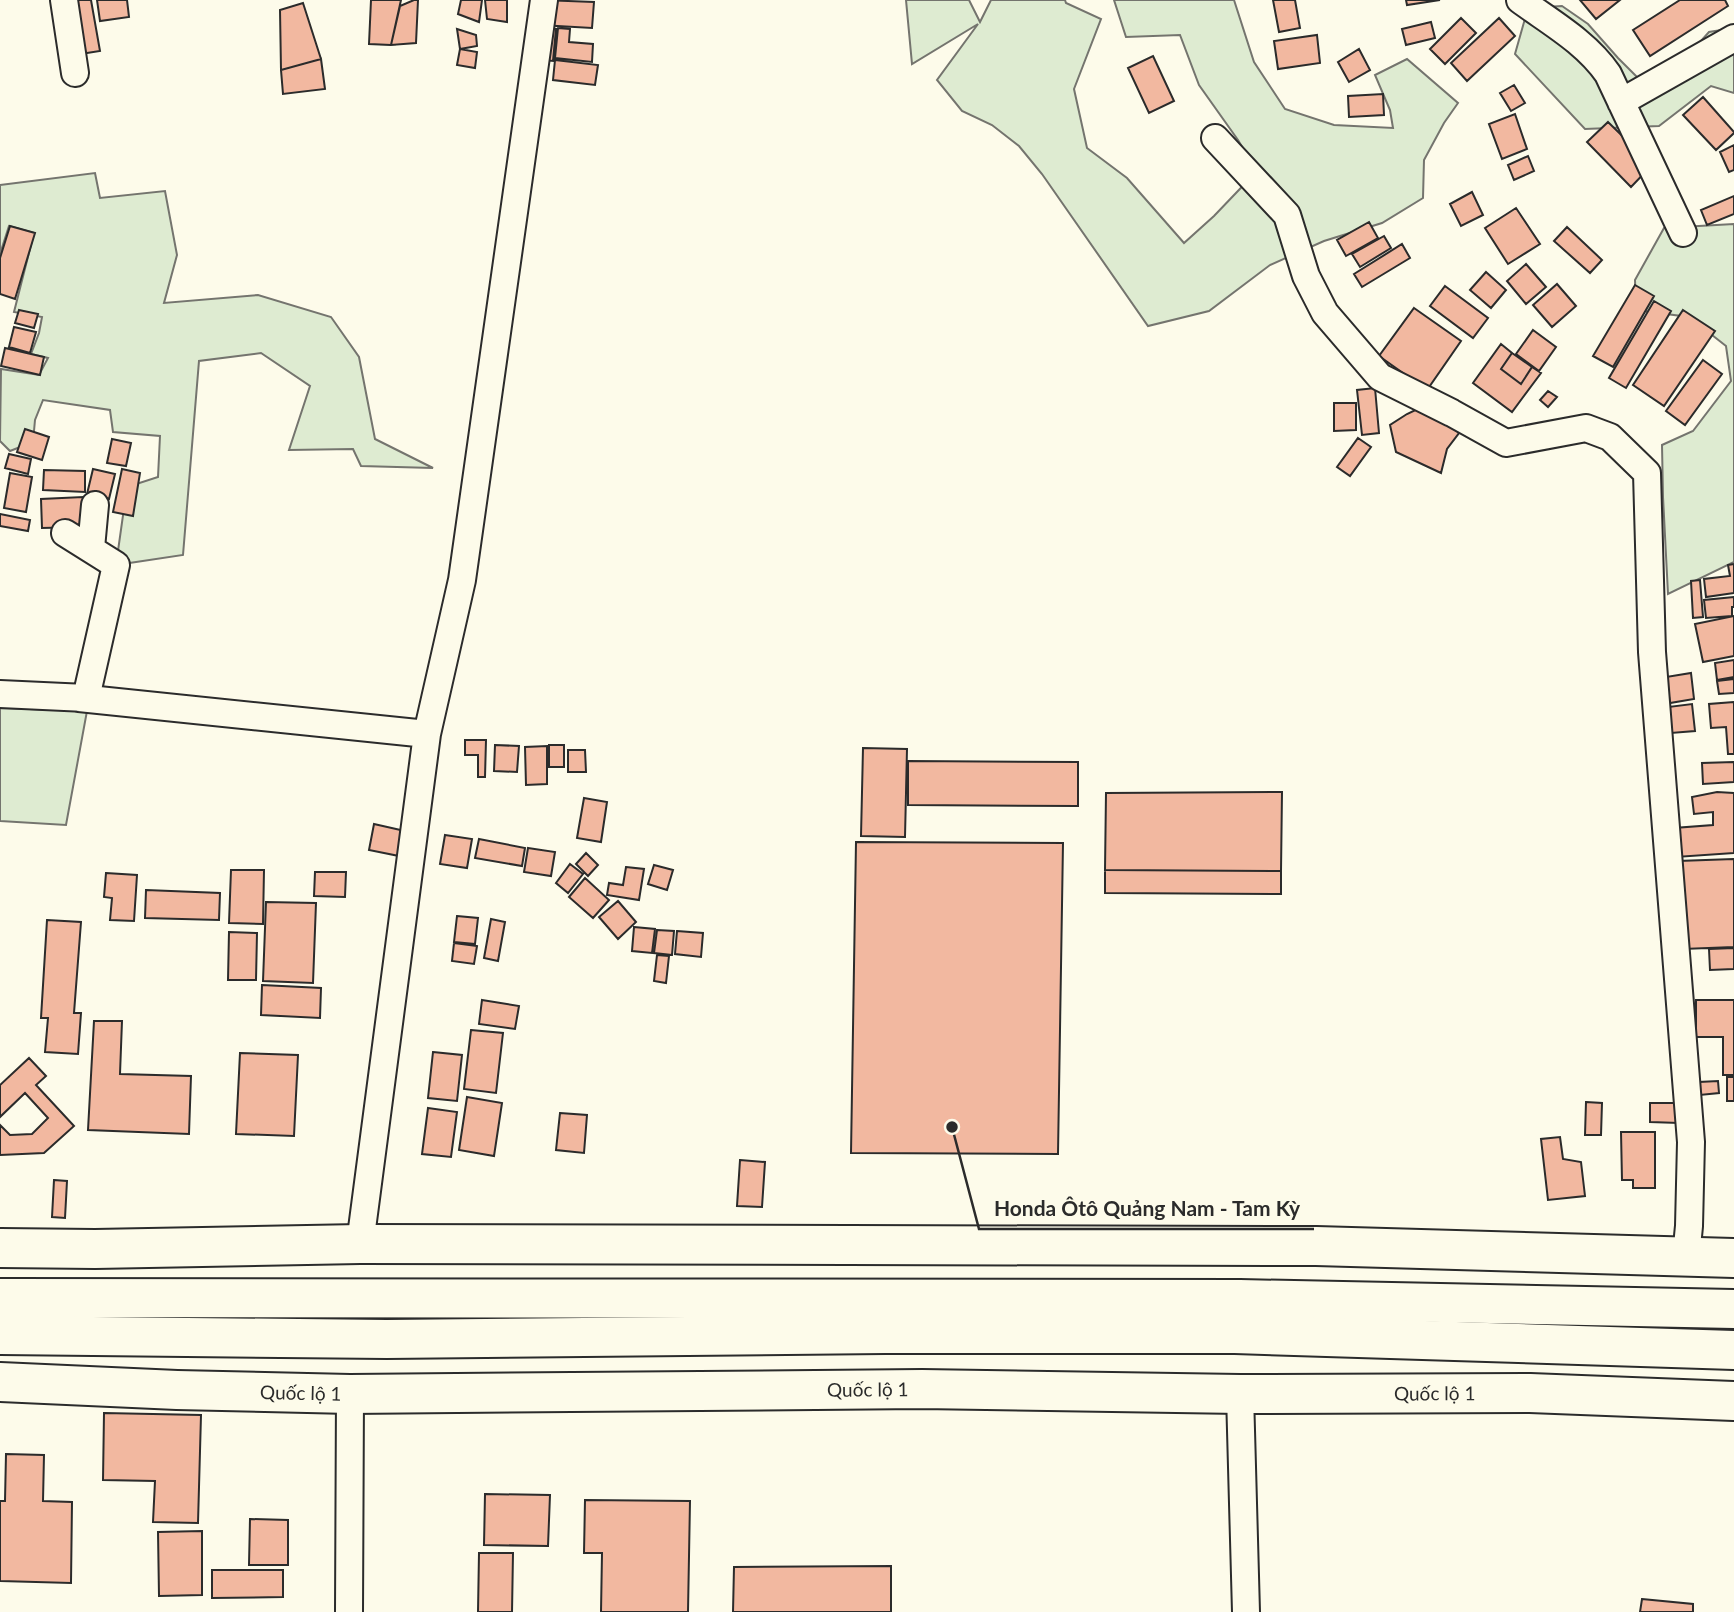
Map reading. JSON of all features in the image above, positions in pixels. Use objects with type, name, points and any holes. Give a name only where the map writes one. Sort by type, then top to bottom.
[{"type":"highway","points":[[0,1248],[360,1244],[1303,1246],[1734,1258]]},
{"type":"highway","points":[[1530,1394],[1531,1253]]},
{"type":"highway","points":[[0,1298],[1240,1299],[1734,1309]]},
{"type":"highway","points":[[922,1389],[925,1334]]},
{"type":"highway","points":[[0,1335],[387,1339],[1235,1334],[1734,1349]]},
{"type":"highway","points":[[177,1337],[177,1390]]},
{"type":"highway","name":"Quốc lộ 1","points":[[0,1381],[177,1390],[350,1394],[922,1389],[1240,1394],[1530,1394],[1734,1401]]},
{"type":"street","points":[[64,0],[75,73]]},
{"type":"street","points":[[360,1244],[427,734],[462,580],[544,0]]},
{"type":"street","points":[[1520,0],[1582,45],[1608,74],[1683,233]]},
{"type":"street","points":[[1621,102],[1734,38]]},
{"type":"street","points":[[1214,138],[1287,215],[1306,276],[1325,313],[1380,377],[1506,443],[1586,428],[1609,436],[1647,472],[1652,652],[1691,1142],[1686,1257]]},
{"type":"street","points":[[91,548],[95,505]]},
{"type":"street","points":[[0,694],[86,698],[116,565],[65,533]]},
{"type":"street","points":[[79,698],[427,734]]},
{"type":"street","points":[[349,1612],[350,1394]]},
{"type":"street","points":[[1240,1394],[1246,1612]]},
{"type":"green space","points":[[906,0],[969,0],[980,22],[991,0],[1065,0],[1066,3],[1101,19],[1074,89],[1087,148],[1127,178],[1184,243],[1257,171],[1199,85],[1180,35],[1126,37],[1114,0],[1234,0],[1254,62],[1285,109],[1334,125],[1393,128],[1390,110],[1375,75],[1407,59],[1458,103],[1424,160],[1423,198],[1382,223],[1324,241],[1270,265],[1209,311],[1148,326],[1042,174],[1019,146],[992,125],[962,111],[937,80],[978,24],[912,64]]},
{"type":"green space","points":[[1562,6],[1588,24],[1647,87],[1683,61],[1709,32],[1734,28],[1734,93],[1711,86],[1659,126],[1585,129],[1515,54],[1528,8]]},
{"type":"green space","points":[[95,173],[100,198],[165,191],[177,255],[164,303],[258,295],[331,317],[359,357],[375,439],[433,468],[361,466],[353,449],[289,450],[310,386],[261,353],[199,361],[183,555],[116,565],[127,487],[158,477],[160,436],[113,432],[110,410],[43,400],[35,420],[33,442],[10,451],[0,441],[1,369],[39,375],[48,358],[31,354],[42,317],[14,312],[34,233],[9,226],[0,254],[0,185]]},
{"type":"green space","points":[[1734,224],[1734,562],[1668,594],[1662,445],[1693,431],[1731,381],[1726,346],[1689,317],[1636,310],[1635,280],[1664,228]]},
{"type":"green space","points":[[0,708],[87,711],[66,825],[0,821]]},
{"type":"building","points":[[65,0],[91,0],[100,51],[74,55]]},
{"type":"building","points":[[97,0],[127,0],[129,17],[100,21]]},
{"type":"building","points":[[371,0],[401,0],[391,45],[369,44]]},
{"type":"building","points":[[418,0],[416,43],[391,45],[400,6]]},
{"type":"building","points":[[461,0],[482,0],[479,22],[458,14]]},
{"type":"building","points":[[485,0],[507,0],[507,22],[487,19]]},
{"type":"building","points":[[542,0],[594,2],[592,28],[540,25]]},
{"type":"building","points":[[1273,0],[1295,0],[1300,28],[1279,32]]},
{"type":"building","points":[[1406,0],[1440,0],[1407,5]]},
{"type":"building","points":[[1580,0],[1620,0],[1596,19]]},
{"type":"building","points":[[1680,0],[1725,0],[1728,6],[1650,56],[1633,30]]},
{"type":"building","points":[[303,3],[321,59],[281,70],[280,10]]},
{"type":"building","points":[[1461,18],[1476,33],[1445,64],[1430,49]]},
{"type":"building","points":[[1499,18],[1515,36],[1467,81],[1451,63]]},
{"type":"building","points":[[1431,22],[1435,38],[1406,45],[1402,29]]},
{"type":"building","points":[[538,27],[556,29],[553,61],[535,59]]},
{"type":"building","points":[[558,28],[570,29],[569,42],[593,44],[592,62],[555,58]]},
{"type":"building","points":[[457,29],[476,35],[477,46],[460,49]]},
{"type":"building","points":[[1317,35],[1320,63],[1278,69],[1274,41]]},
{"type":"building","points":[[460,49],[477,52],[475,68],[457,65]]},
{"type":"building","points":[[1359,49],[1370,70],[1349,82],[1338,62]]},
{"type":"building","points":[[1153,56],[1174,101],[1149,113],[1128,68]]},
{"type":"building","points":[[321,59],[325,89],[283,94],[281,70]]},
{"type":"building","points":[[555,60],[598,65],[595,85],[553,80]]},
{"type":"building","points":[[1514,85],[1525,103],[1511,111],[1500,93]]},
{"type":"building","points":[[1383,94],[1384,115],[1349,117],[1348,96]]},
{"type":"building","points":[[1703,97],[1734,132],[1716,150],[1683,115]]},
{"type":"building","points":[[1515,114],[1527,149],[1502,159],[1489,124]]},
{"type":"building","points":[[1608,122],[1652,165],[1631,187],[1587,142]]},
{"type":"building","points":[[1734,145],[1734,170],[1729,172],[1720,152]]},
{"type":"building","points":[[1528,156],[1534,171],[1514,180],[1508,165]]},
{"type":"building","points":[[1472,192],[1483,215],[1461,226],[1450,204]]},
{"type":"building","points":[[1734,196],[1734,214],[1707,225],[1701,210]]},
{"type":"building","points":[[1516,208],[1540,244],[1508,264],[1485,228]]},
{"type":"building","points":[[1369,222],[1378,238],[1346,256],[1337,240]]},
{"type":"building","points":[[10,226],[35,233],[15,299],[0,294],[0,258]]},
{"type":"building","points":[[1567,227],[1602,260],[1590,273],[1554,241]]},
{"type":"building","points":[[1384,236],[1391,248],[1360,267],[1352,254]]},
{"type":"building","points":[[1402,244],[1410,258],[1362,287],[1354,274]]},
{"type":"building","points":[[1526,264],[1546,287],[1526,304],[1507,281]]},
{"type":"building","points":[[1486,272],[1506,290],[1491,308],[1470,290]]},
{"type":"building","points":[[1557,284],[1576,306],[1552,327],[1533,305]]},
{"type":"building","points":[[1635,285],[1654,296],[1613,367],[1593,356]]},
{"type":"building","points":[[1445,286],[1488,318],[1473,338],[1430,306]]},
{"type":"building","points":[[1654,301],[1671,311],[1626,388],[1609,378]]},
{"type":"building","points":[[1414,308],[1461,341],[1427,390],[1379,356]]},
{"type":"building","points":[[19,310],[38,314],[34,328],[15,323]]},
{"type":"building","points":[[1683,310],[1715,331],[1664,406],[1633,385]]},
{"type":"building","points":[[14,327],[36,332],[30,353],[9,347]]},
{"type":"building","points":[[1533,330],[1556,347],[1539,371],[1516,354]]},
{"type":"building","points":[[1501,344],[1512,353],[1501,369],[1521,384],[1532,367],[1541,373],[1512,412],[1473,383]]},
{"type":"building","points":[[5,348],[44,357],[40,375],[1,366]]},
{"type":"building","points":[[1512,353],[1532,367],[1521,384],[1501,369]]},
{"type":"building","points":[[1703,360],[1722,374],[1685,425],[1666,411]]},
{"type":"building","points":[[1375,388],[1379,433],[1362,435],[1357,390]]},
{"type":"building","points":[[1548,391],[1557,397],[1548,407],[1540,400]]},
{"type":"building","points":[[1334,403],[1356,403],[1356,430],[1334,431]]},
{"type":"building","points":[[1428,404],[1459,433],[1447,449],[1441,473],[1396,452],[1390,425]]},
{"type":"building","points":[[25,429],[49,437],[42,460],[17,452]]},
{"type":"building","points":[[1358,438],[1371,447],[1350,476],[1337,467]]},
{"type":"building","points":[[112,439],[131,443],[126,466],[107,463]]},
{"type":"building","points":[[9,454],[31,459],[28,474],[5,468]]},
{"type":"building","points":[[93,469],[115,474],[109,499],[87,494]]},
{"type":"building","points":[[122,469],[140,473],[133,516],[113,512]]},
{"type":"building","points":[[44,470],[85,471],[85,492],[43,490]]},
{"type":"building","points":[[10,473],[32,477],[26,512],[4,508]]},
{"type":"building","points":[[83,497],[84,527],[42,528],[41,499]]},
{"type":"building","points":[[0,514],[30,520],[28,531],[0,526]]},
{"type":"building","points":[[1734,564],[1734,593],[1706,597],[1704,579],[1730,576],[1728,565]]},
{"type":"building","points":[[1700,580],[1703,617],[1693,618],[1691,581]]},
{"type":"building","points":[[1734,597],[1732,616],[1706,618],[1704,600]]},
{"type":"building","points":[[1734,616],[1734,656],[1703,662],[1695,624]]},
{"type":"building","points":[[1734,660],[1734,677],[1717,680],[1715,663]]},
{"type":"building","points":[[1691,673],[1694,699],[1670,703],[1666,677]]},
{"type":"building","points":[[1734,679],[1734,693],[1719,694],[1717,681]]},
{"type":"building","points":[[1734,702],[1734,754],[1728,754],[1726,727],[1711,728],[1709,704]]},
{"type":"building","points":[[1692,704],[1695,731],[1671,733],[1668,707]]},
{"type":"building","points":[[465,740],[486,740],[485,777],[478,777],[478,755],[465,755]]},
{"type":"building","points":[[495,745],[519,746],[517,772],[494,771]]},
{"type":"building","points":[[549,745],[564,745],[564,767],[549,767]]},
{"type":"building","points":[[547,746],[547,784],[526,785],[525,747]]},
{"type":"building","points":[[863,748],[907,749],[905,837],[861,836]]},
{"type":"building","points":[[568,750],[585,750],[586,772],[568,772]]},
{"type":"building","points":[[908,761],[1078,762],[1078,806],[908,805]]},
{"type":"building","points":[[1734,762],[1734,782],[1703,784],[1702,763]]},
{"type":"building","points":[[1282,792],[1281,871],[1105,870],[1106,793]]},
{"type":"building","points":[[1717,792],[1734,793],[1734,853],[1676,857],[1674,828],[1713,825],[1713,812],[1694,814],[1692,797]]},
{"type":"building","points":[[584,798],[607,802],[601,842],[577,838]]},
{"type":"building","points":[[374,824],[405,831],[399,856],[369,850]]},
{"type":"building","points":[[445,835],[472,839],[467,868],[440,864]]},
{"type":"building","points":[[479,839],[525,848],[522,866],[475,858]]},
{"type":"building","points":[[856,842],[1063,843],[1058,1154],[851,1153]]},
{"type":"building","points":[[528,848],[555,852],[551,876],[524,872]]},
{"type":"building","points":[[586,853],[598,865],[588,876],[576,864]]},
{"type":"building","points":[[1734,859],[1734,947],[1683,949],[1678,861]]},
{"type":"building","points":[[570,864],[583,874],[568,893],[556,883]]},
{"type":"building","points":[[654,865],[673,870],[667,890],[648,884]]},
{"type":"building","points":[[626,867],[644,869],[639,900],[607,895],[609,883],[623,885]]},
{"type":"building","points":[[231,870],[264,870],[263,924],[229,923]]},
{"type":"building","points":[[1105,870],[1281,871],[1281,894],[1105,893]]},
{"type":"building","points":[[315,872],[346,872],[345,897],[314,896]]},
{"type":"building","points":[[106,873],[137,875],[134,921],[110,920],[112,898],[104,897]]},
{"type":"building","points":[[585,878],[609,900],[593,918],[569,897]]},
{"type":"building","points":[[146,890],[220,893],[219,920],[145,918]]},
{"type":"building","points":[[618,901],[636,922],[618,939],[599,917]]},
{"type":"building","points":[[266,902],[316,903],[313,983],[263,981]]},
{"type":"building","points":[[457,916],[478,918],[475,944],[454,942]]},
{"type":"building","points":[[491,919],[505,922],[498,961],[484,958]]},
{"type":"building","points":[[47,920],[81,922],[74,1013],[81,1013],[78,1054],[45,1052],[48,1018],[41,1018]]},
{"type":"building","points":[[634,927],[655,929],[652,953],[632,951]]},
{"type":"building","points":[[657,930],[674,931],[672,955],[654,953]]},
{"type":"building","points":[[677,931],[703,933],[701,957],[675,954]]},
{"type":"building","points":[[229,932],[257,933],[256,980],[228,980]]},
{"type":"building","points":[[454,943],[477,946],[474,964],[452,961]]},
{"type":"building","points":[[1734,948],[1734,969],[1710,970],[1709,949]]},
{"type":"building","points":[[657,955],[669,956],[666,983],[654,981]]},
{"type":"building","points":[[262,985],[321,988],[320,1018],[261,1015]]},
{"type":"building","points":[[482,1000],[519,1006],[515,1029],[479,1024]]},
{"type":"building","points":[[1696,1000],[1734,1000],[1734,1075],[1723,1075],[1723,1037],[1696,1037]]},
{"type":"building","points":[[94,1021],[122,1021],[120,1074],[191,1076],[189,1134],[88,1130]]},
{"type":"building","points":[[471,1030],[503,1033],[496,1093],[464,1089]]},
{"type":"building","points":[[433,1052],[462,1055],[457,1101],[428,1098]]},
{"type":"building","points":[[240,1053],[298,1055],[294,1136],[236,1134]]},
{"type":"building","points":[[29,1058],[46,1076],[36,1085],[74,1126],[44,1153],[0,1155],[0,1125],[10,1135],[32,1134],[48,1118],[25,1093],[0,1117],[0,1085]]},
{"type":"building","points":[[1727,1077],[1734,1077],[1734,1101],[1727,1101]]},
{"type":"building","points":[[1718,1081],[1719,1093],[1700,1095],[1699,1082]]},
{"type":"building","points":[[467,1097],[502,1103],[494,1156],[459,1150]]},
{"type":"building","points":[[1586,1102],[1602,1103],[1601,1135],[1585,1135]]},
{"type":"building","points":[[1650,1103],[1680,1103],[1679,1123],[1650,1122]]},
{"type":"building","points":[[428,1108],[457,1112],[451,1157],[422,1154]]},
{"type":"building","points":[[560,1113],[587,1115],[584,1153],[556,1150]]},
{"type":"building","points":[[1621,1132],[1655,1132],[1655,1188],[1633,1188],[1633,1180],[1622,1180]]},
{"type":"building","points":[[1560,1137],[1563,1159],[1581,1162],[1585,1196],[1548,1200],[1541,1139]]},
{"type":"building","points":[[740,1160],[765,1162],[762,1207],[737,1206]]},
{"type":"building","points":[[54,1180],[67,1181],[65,1218],[52,1217]]},
{"type":"building","points":[[104,1413],[201,1415],[198,1523],[153,1522],[155,1481],[103,1480]]},
{"type":"building","points":[[6,1454],[44,1455],[43,1501],[72,1502],[71,1583],[0,1581],[0,1501],[5,1501]]},
{"type":"building","points":[[485,1494],[550,1495],[548,1546],[484,1545]]},
{"type":"building","points":[[585,1500],[690,1501],[688,1612],[601,1612],[602,1553],[584,1553]]},
{"type":"building","points":[[250,1519],[288,1520],[288,1565],[249,1565]]},
{"type":"building","points":[[202,1531],[202,1595],[159,1596],[158,1532]]},
{"type":"building","points":[[479,1553],[513,1553],[512,1612],[478,1612]]},
{"type":"building","points":[[891,1566],[891,1612],[733,1612],[734,1567]]},
{"type":"building","points":[[212,1570],[283,1570],[283,1597],[212,1598]]},
{"type":"building","points":[[1642,1599],[1693,1604],[1693,1612],[1640,1612]]},
{"type":"place","name":"Honda Ôtô Quảng Nam - Tam Kỳ","points":[[952,1127]]}]
